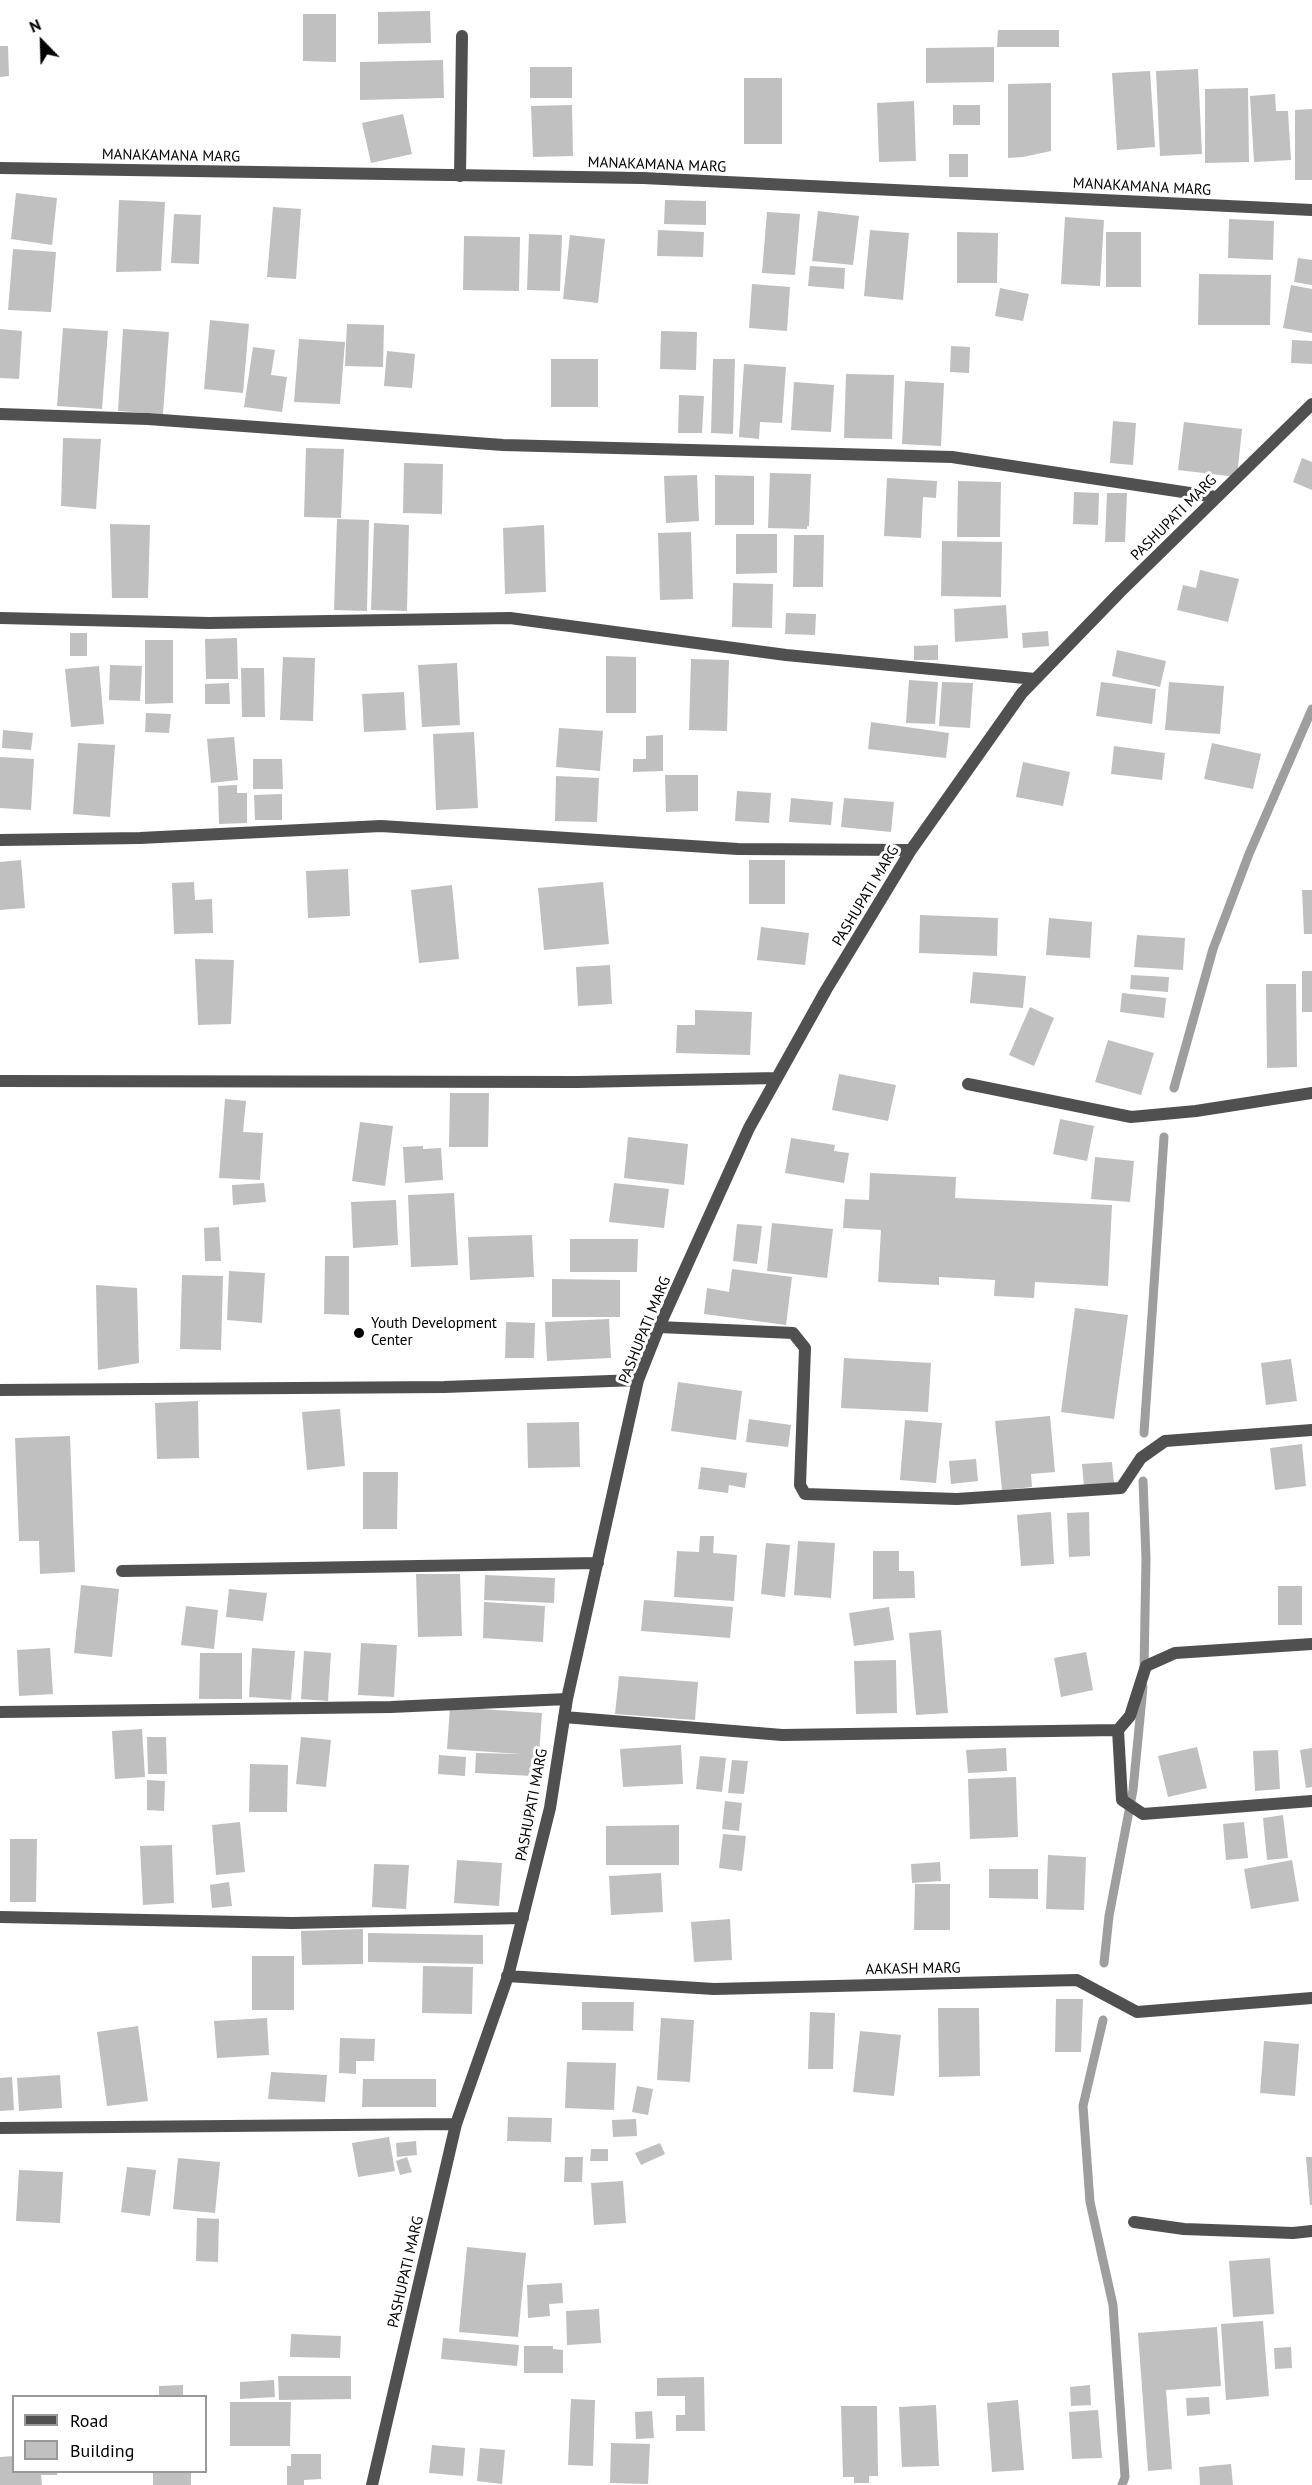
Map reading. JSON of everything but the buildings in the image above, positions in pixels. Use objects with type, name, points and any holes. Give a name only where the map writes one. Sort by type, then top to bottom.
[{"type":"street","points":[[460,176],[462,36]]},
{"type":"street","name":"MANAKAMANA MARG","points":[[0,168],[643,178],[1312,210]]},
{"type":"street","name":"PASHUPATI MARG","points":[[372,2485],[456,2124],[507,1977],[523,1918],[550,1808],[567,1699],[638,1380],[659,1327],[749,1128],[826,990],[912,850],[1022,693],[1216,497],[1312,404]]},
{"type":"street","points":[[0,414],[148,419],[503,445],[952,456],[1216,497]]},
{"type":"street","points":[[0,618],[209,623],[510,618],[786,655],[1035,679]]},
{"type":"street","points":[[0,840],[140,838],[381,826],[738,849],[912,850]]},
{"type":"street","points":[[0,1081],[578,1082],[777,1078]]},
{"type":"street","points":[[968,1084],[1131,1117],[1312,1093]]},
{"type":"street","points":[[659,1327],[793,1333],[805,1348],[800,1485],[805,1494],[957,1499],[1121,1488],[1141,1458],[1165,1441],[1312,1430]]},
{"type":"street","points":[[0,1390],[444,1388],[638,1380]]},
{"type":"street","points":[[122,1571],[598,1563]]},
{"type":"street","points":[[1312,1644],[1175,1653],[1146,1666],[1130,1716],[1118,1730],[1122,1800],[1143,1814],[1312,1801]]},
{"type":"street","points":[[0,1712],[391,1707],[567,1699]]},
{"type":"street","points":[[564,1717],[782,1735],[1118,1730]]},
{"type":"street","points":[[0,1917],[292,1923],[523,1918]]},
{"type":"street","name":"AAKASH MARG","points":[[507,1977],[714,1989],[1077,1980],[1137,2012],[1312,1998]]},
{"type":"street","points":[[0,2128],[456,2124]]},
{"type":"street","points":[[1134,2222],[1184,2229],[1293,2233],[1312,2231]]},
{"type":"waterway","points":[[1174,1088],[1213,949],[1249,854],[1312,709]]},
{"type":"waterway","points":[[1144,1433],[1164,1137]]},
{"type":"waterway","points":[[1143,1481],[1146,1558],[1144,1671]]},
{"type":"waterway","points":[[1104,1963],[1109,1916],[1133,1790],[1143,1687]]},
{"type":"waterway","points":[[1103,2020],[1083,2106],[1090,2202],[1113,2305],[1125,2477],[1122,2485]]},
{"type":"place","name":"Youth Development Center","points":[[359,1333]]}]
